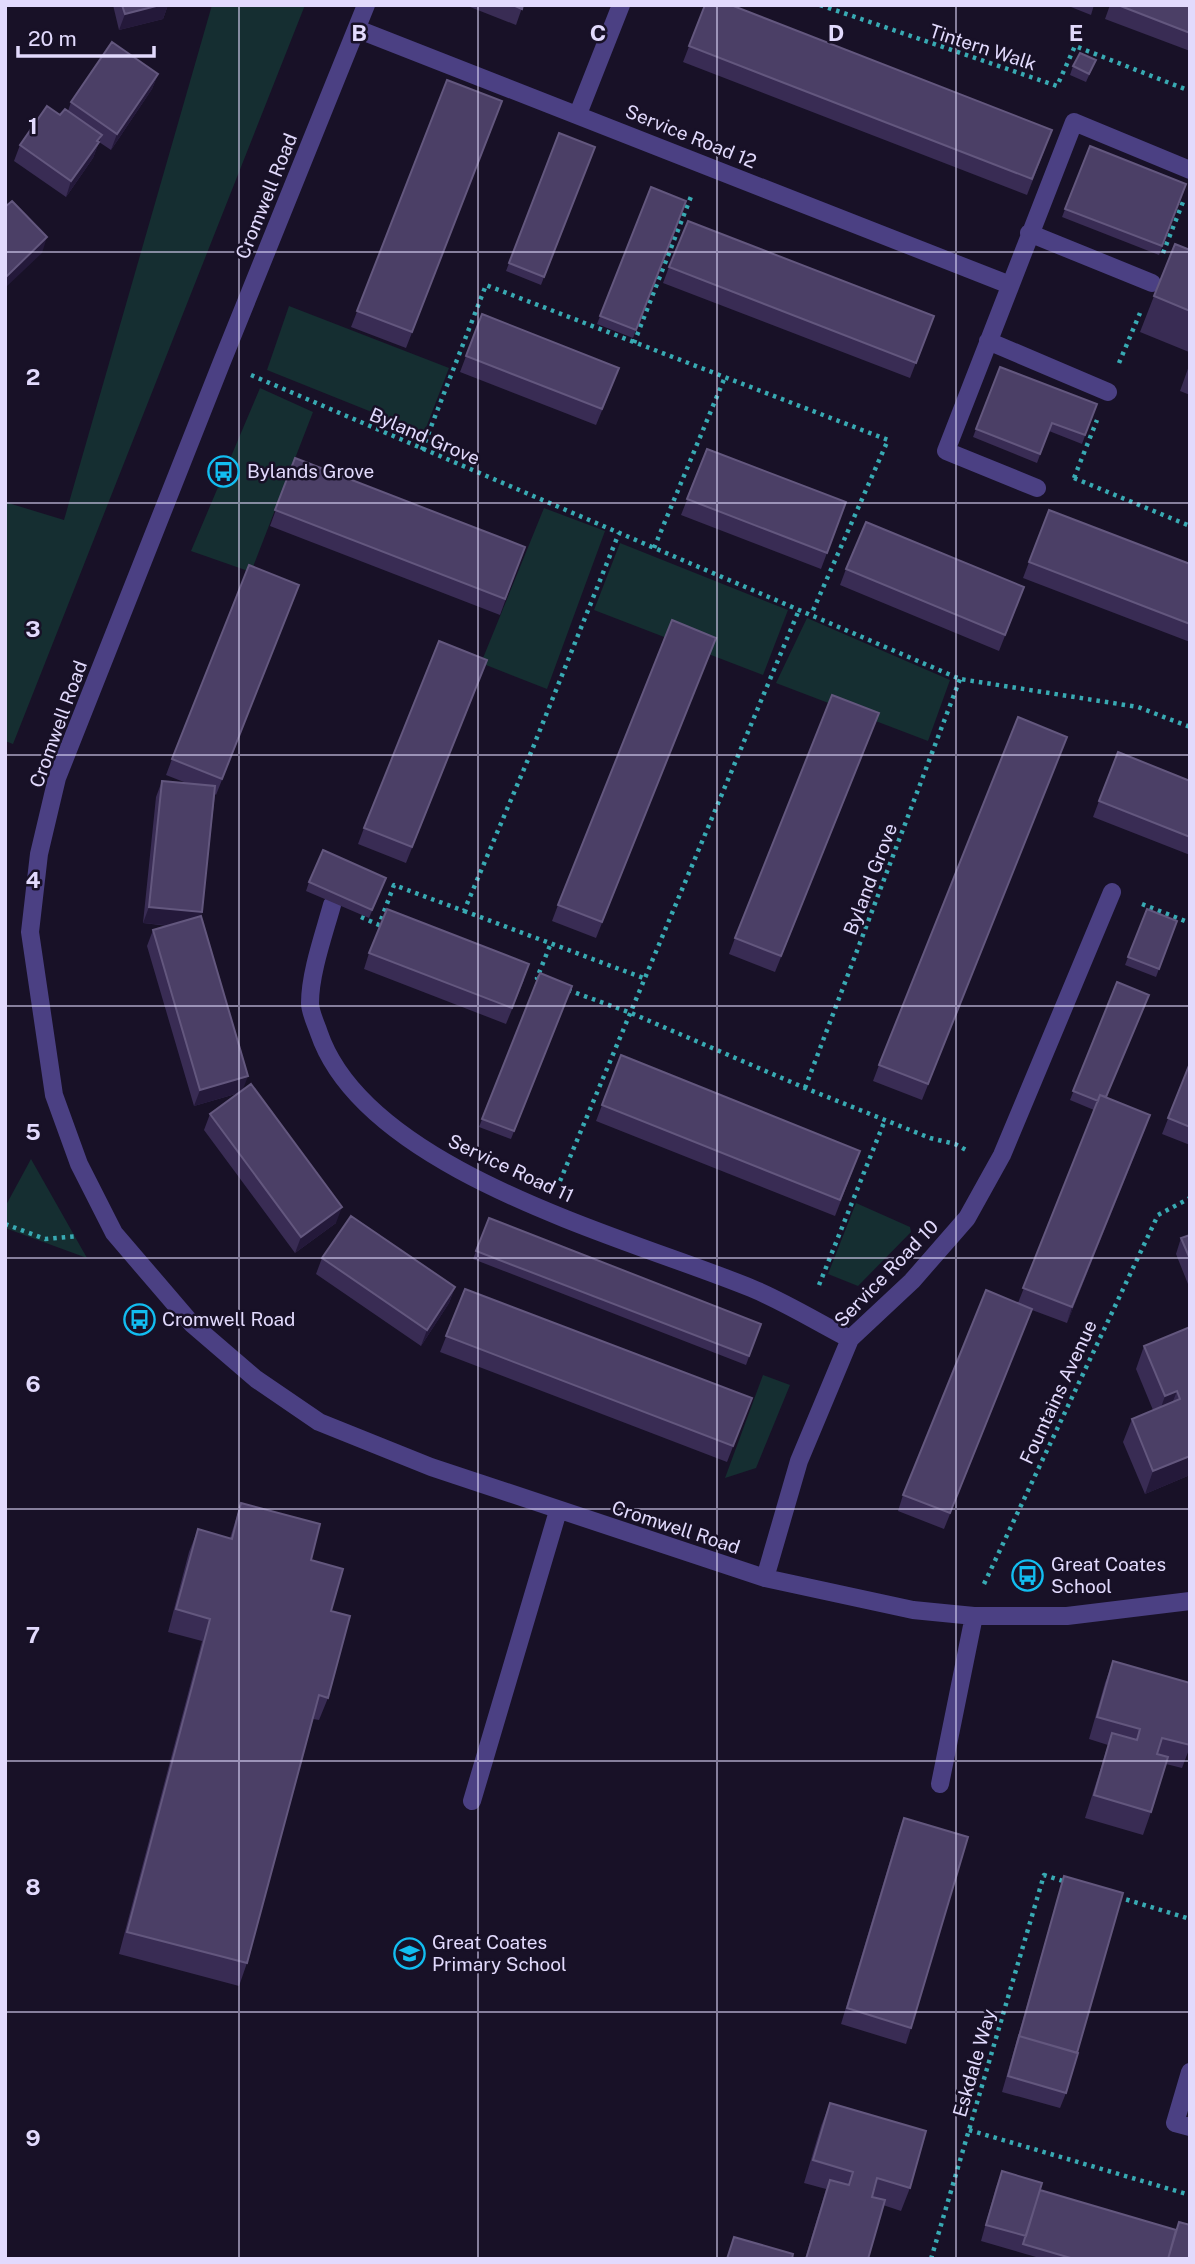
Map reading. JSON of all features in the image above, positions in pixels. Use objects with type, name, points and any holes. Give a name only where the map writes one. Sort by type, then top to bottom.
[{"type":"street","name":"Cromwell Road","points":[[366,5],[57,778],[39,854],[30,932],[54,1095],[79,1164],[114,1233],[192,1324],[256,1379],[319,1422],[430,1467],[558,1511],[765,1578],[913,1610],[974,1616],[1067,1616],[1190,1601]]},
{"type":"street","points":[[578,114],[621,5]]},
{"type":"street","name":"Service Road 12","points":[[357,29],[1010,285]]},
{"type":"street","points":[[1037,488],[946,451],[1074,122],[1190,170]]},
{"type":"street","points":[[1029,233],[1152,282]]},
{"type":"street","points":[[988,341],[1108,392]]},
{"type":"street","name":"Service Road 10","points":[[765,1578],[799,1461],[850,1339],[912,1281],[967,1217],[1002,1155],[1112,892]]},
{"type":"street","name":"Service Road 11","points":[[332,905],[318,953],[309,1005],[326,1054],[358,1097],[409,1141],[456,1169],[547,1210],[753,1289],[850,1339]]},
{"type":"street","points":[[472,1801],[558,1511]]},
{"type":"street","points":[[940,1784],[974,1616]]},
{"type":"street","points":[[1190,2072],[1175,2123],[1190,2127]]},
{"type":"path","name":"Tintern Walk","points":[[820,5],[1058,86],[1075,46],[1190,91]]},
{"type":"path","points":[[634,343],[704,163]]},
{"type":"path","points":[[1074,478],[1185,198]]},
{"type":"path","points":[[422,450],[486,285],[888,440],[811,615]]},
{"type":"path","name":"Byland Grove","points":[[221,364],[272,383],[422,450],[960,679],[1139,707],[1190,727]]},
{"type":"path","points":[[654,548],[725,377]]},
{"type":"path","points":[[1037,488],[1047,467],[1190,526]]},
{"type":"path","points":[[464,911],[619,533]]},
{"type":"path","points":[[547,1210],[799,610]]},
{"type":"path","name":"Byland Grove","points":[[805,1088],[960,679]]},
{"type":"path","points":[[332,905],[379,925],[394,885],[646,979]]},
{"type":"path","points":[[548,982],[537,978],[551,943]]},
{"type":"path","points":[[560,987],[631,1013],[885,1120],[807,1316]]},
{"type":"path","name":"Fountains Avenue","points":[[974,1616],[986,1577],[1158,1215],[1190,1198]]},
{"type":"path","points":[[5,1224],[46,1239],[114,1233]]},
{"type":"path","name":"Eskdale Way","points":[[931,2259],[1044,1875],[1069,1883]]},
{"type":"path","points":[[1106,1894],[1190,1919]]},
{"type":"path","points":[[969,2130],[1190,2195]]},
{"type":"green space","points":[[212,5],[305,5],[13,744],[5,741],[5,502],[64,520]]},
{"type":"green space","points":[[289,306],[449,368],[424,433],[267,370]]},
{"type":"green space","points":[[260,388],[313,412],[251,572],[191,551]]},
{"type":"green space","points":[[544,508],[605,531],[547,689],[481,663]]},
{"type":"green space","points":[[620,543],[788,610],[763,675],[594,610]]},
{"type":"green space","points":[[807,618],[950,680],[928,741],[776,683]]},
{"type":"green space","points":[[31,1159],[87,1258],[5,1228],[5,1207]]},
{"type":"green space","points":[[856,1203],[910,1227],[911,1232],[858,1286],[828,1274]]},
{"type":"green space","points":[[763,1375],[790,1385],[756,1468],[725,1478]]},
{"type":"building","points":[[122,5],[160,5],[125,14]]},
{"type":"building","points":[[705,5],[731,5],[1052,130],[1032,179],[689,46]]},
{"type":"building","points":[[1118,5],[1190,5],[1190,33]]},
{"type":"building","points":[[112,42],[158,74],[117,134],[71,102]]},
{"type":"building","points":[[1080,53],[1096,60],[1089,74],[1073,66]]},
{"type":"building","points":[[447,80],[502,101],[412,332],[357,311]]},
{"type":"building","points":[[47,106],[60,115],[65,109],[102,135],[71,181],[20,145]]},
{"type":"building","points":[[559,133],[595,147],[544,277],[509,263]]},
{"type":"building","points":[[1090,146],[1186,184],[1162,246],[1065,209]]},
{"type":"building","points":[[651,187],[686,201],[636,330],[600,316]]},
{"type":"building","points":[[12,201],[47,237],[5,278],[5,207]]},
{"type":"building","points":[[688,221],[934,316],[916,363],[669,267]]},
{"type":"building","points":[[1175,244],[1190,250],[1190,311],[1154,296]]},
{"type":"building","points":[[482,314],[619,368],[602,409],[466,356]]},
{"type":"building","points":[[1000,367],[1097,404],[1085,435],[1052,423],[1040,454],[976,429]]},
{"type":"building","points":[[707,449],[846,502],[827,553],[687,499]]},
{"type":"building","points":[[295,458],[525,547],[505,599],[275,510]]},
{"type":"building","points":[[1049,510],[1190,564],[1190,624],[1029,562]]},
{"type":"building","points":[[866,522],[1024,587],[1005,635],[846,569]]},
{"type":"building","points":[[249,565],[299,585],[222,779],[172,759]]},
{"type":"building","points":[[672,620],[716,638],[602,922],[558,905]]},
{"type":"building","points":[[439,641],[487,660],[412,847],[364,828]]},
{"type":"building","points":[[832,695],[879,713],[781,956],[735,938]]},
{"type":"building","points":[[1018,717],[1067,737],[928,1084],[879,1065]]},
{"type":"building","points":[[1118,752],[1190,781],[1190,837],[1099,801]]},
{"type":"building","points":[[162,781],[215,786],[202,912],[149,907]]},
{"type":"building","points":[[323,850],[386,878],[372,910],[309,882]]},
{"type":"building","points":[[387,909],[529,964],[512,1008],[369,953]]},
{"type":"building","points":[[1147,909],[1177,921],[1159,969],[1128,957]]},
{"type":"building","points":[[201,916],[248,1076],[200,1090],[153,930]]},
{"type":"building","points":[[540,973],[572,986],[514,1131],[482,1119]]},
{"type":"building","points":[[1117,982],[1149,995],[1106,1097],[1100,1095],[1098,1101],[1073,1091]]},
{"type":"building","points":[[621,1055],[860,1151],[840,1200],[602,1105]]},
{"type":"building","points":[[1190,1063],[1190,1127],[1168,1118]]},
{"type":"building","points":[[251,1084],[342,1207],[301,1237],[210,1114]]},
{"type":"building","points":[[1100,1095],[1150,1115],[1072,1307],[1023,1288]]},
{"type":"building","points":[[351,1216],[455,1287],[427,1330],[322,1258]]},
{"type":"building","points":[[489,1218],[761,1324],[749,1356],[476,1251]]},
{"type":"building","points":[[1190,1235],[1190,1259],[1181,1238]]},
{"type":"building","points":[[465,1289],[752,1398],[733,1446],[446,1336]]},
{"type":"building","points":[[986,1290],[1032,1309],[950,1513],[903,1495]]},
{"type":"building","points":[[1190,1327],[1190,1456],[1153,1471],[1132,1419],[1180,1399],[1177,1391],[1165,1396],[1144,1346]]},
{"type":"building","points":[[241,1503],[320,1524],[311,1560],[343,1569],[331,1611],[350,1616],[328,1698],[319,1695],[247,1963],[127,1932],[210,1619],[176,1609],[198,1529],[232,1539]]},
{"type":"building","points":[[1113,1661],[1190,1683],[1190,1745],[1162,1738],[1157,1754],[1168,1757],[1151,1812],[1094,1795],[1112,1733],[1137,1740],[1140,1729],[1097,1717]]},
{"type":"building","points":[[904,1818],[968,1837],[911,2028],[847,2008]]},
{"type":"building","points":[[1064,1876],[1123,1893],[1077,2053],[1019,2036]]},
{"type":"building","points":[[1019,2036],[1078,2053],[1066,2093],[1008,2076]]},
{"type":"building","points":[[830,2103],[926,2131],[910,2188],[877,2178],[872,2197],[885,2200],[868,2259],[806,2259],[830,2180],[849,2185],[853,2172],[813,2160]]},
{"type":"building","points":[[1002,2171],[1042,2183],[1026,2236],[986,2225]]},
{"type":"building","points":[[1040,2190],[1176,2230],[1168,2259],[1074,2259],[1023,2244]]},
{"type":"building","points":[[1179,2222],[1190,2225],[1190,2259],[1168,2259]]},
{"type":"building","points":[[734,2237],[793,2254],[792,2259],[727,2259]]},
{"type":"place","name":"Bylands Grove","points":[[224,471]]},
{"type":"place","name":"Cromwell Road","points":[[139,1319]]},
{"type":"place","name":"Great Coates School","points":[[1028,1575]]},
{"type":"place","name":"Great Coates Primary School","points":[[409,1953]]}]
